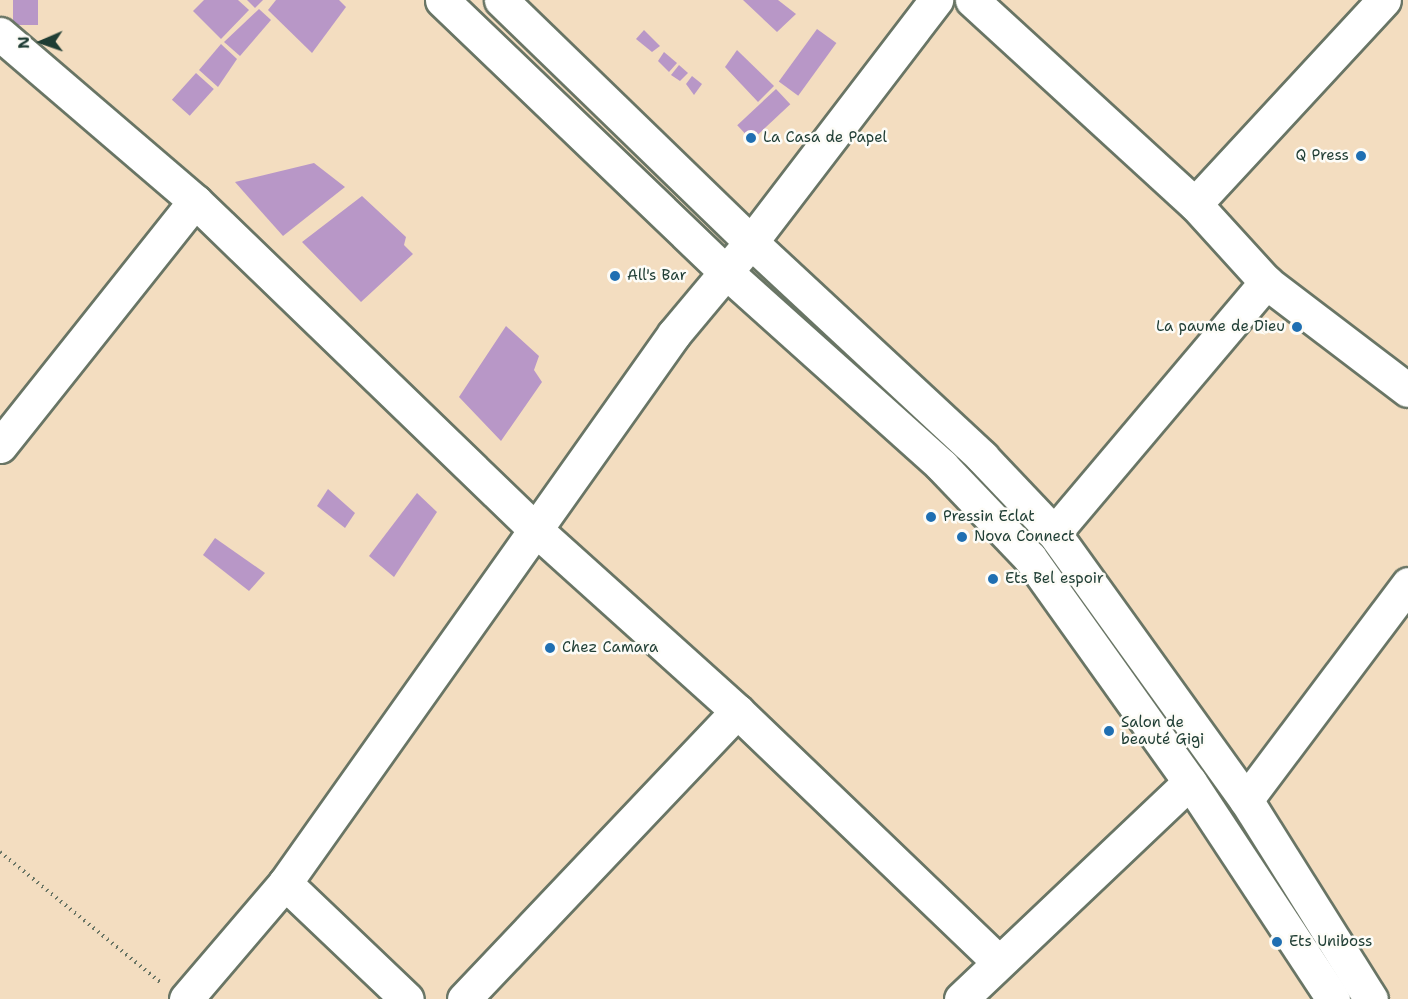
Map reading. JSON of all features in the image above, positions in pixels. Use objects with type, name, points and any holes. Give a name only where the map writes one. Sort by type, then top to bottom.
[{"type":"street","points":[[442,0],[725,271],[942,466],[1030,558],[1190,782],[1334,999]]},
{"type":"street","points":[[501,0],[751,242],[982,457],[1054,533],[1246,800],[1371,999]]},
{"type":"street","points":[[174,992],[285,883],[674,333],[751,242],[936,0]]},
{"type":"street","points":[[972,0],[1195,204],[1266,282],[1408,390]]},
{"type":"street","points":[[1195,204],[1383,0]]},
{"type":"street","points":[[0,34],[195,201],[535,529],[737,711],[998,961]]},
{"type":"street","points":[[0,446],[195,201]]},
{"type":"street","points":[[1054,533],[1266,282]]},
{"type":"street","points":[[1246,800],[1408,584]]},
{"type":"street","points":[[464,999],[737,711]]},
{"type":"street","points":[[961,999],[998,961],[1190,782]]},
{"type":"street","points":[[285,883],[407,999]]},
{"type":"path","points":[[0,852],[174,992]]},
{"type":"building","points":[[13,0],[38,0],[38,25],[13,25]]},
{"type":"building","points":[[204,0],[238,0],[249,10],[221,39],[193,11]]},
{"type":"building","points":[[247,0],[263,0],[255,8]]},
{"type":"building","points":[[276,0],[339,0],[346,7],[312,53],[268,10]]},
{"type":"building","points":[[743,0],[778,0],[796,14],[777,32]]},
{"type":"building","points":[[259,9],[271,20],[240,56],[224,42]]},
{"type":"building","points":[[817,29],[836,43],[798,96],[779,82]]},
{"type":"building","points":[[644,30],[660,46],[652,52],[636,39]]},
{"type":"building","points":[[221,44],[237,59],[218,87],[199,70]]},
{"type":"building","points":[[737,50],[774,86],[758,102],[725,67]]},
{"type":"building","points":[[664,52],[677,63],[669,72],[658,61]]},
{"type":"building","points":[[679,65],[688,73],[680,81],[671,75]]},
{"type":"building","points":[[196,73],[214,89],[190,116],[172,100]]},
{"type":"building","points":[[692,76],[702,84],[694,95],[686,84]]},
{"type":"building","points":[[776,89],[790,104],[752,141],[737,125]]},
{"type":"building","points":[[314,163],[345,187],[283,236],[235,182]]},
{"type":"building","points":[[362,196],[406,237],[404,245],[413,254],[361,302],[302,242]]},
{"type":"building","points":[[506,326],[539,356],[534,370],[542,382],[501,441],[459,397]]},
{"type":"building","points":[[328,489],[355,513],[345,528],[317,506]]},
{"type":"building","points":[[417,493],[437,512],[394,577],[369,556]]},
{"type":"building","points":[[215,538],[265,573],[249,591],[203,555]]},
{"type":"place","name":"La Casa de Papel","points":[[751,138]]},
{"type":"place","name":"Q Press","points":[[1361,156]]},
{"type":"place","name":"All's Bar","points":[[615,276]]},
{"type":"place","name":"La paume de Dieu","points":[[1297,327]]},
{"type":"place","name":"Pressin Eclat","points":[[931,517]]},
{"type":"place","name":"Nova Connect","points":[[962,537]]},
{"type":"place","name":"Ets Bel espoir","points":[[993,579]]},
{"type":"place","name":"Chez Camara","points":[[550,648]]},
{"type":"place","name":"Salon de beauté Gigi","points":[[1109,731]]},
{"type":"place","name":"Ets Uniboss","points":[[1277,942]]}]
